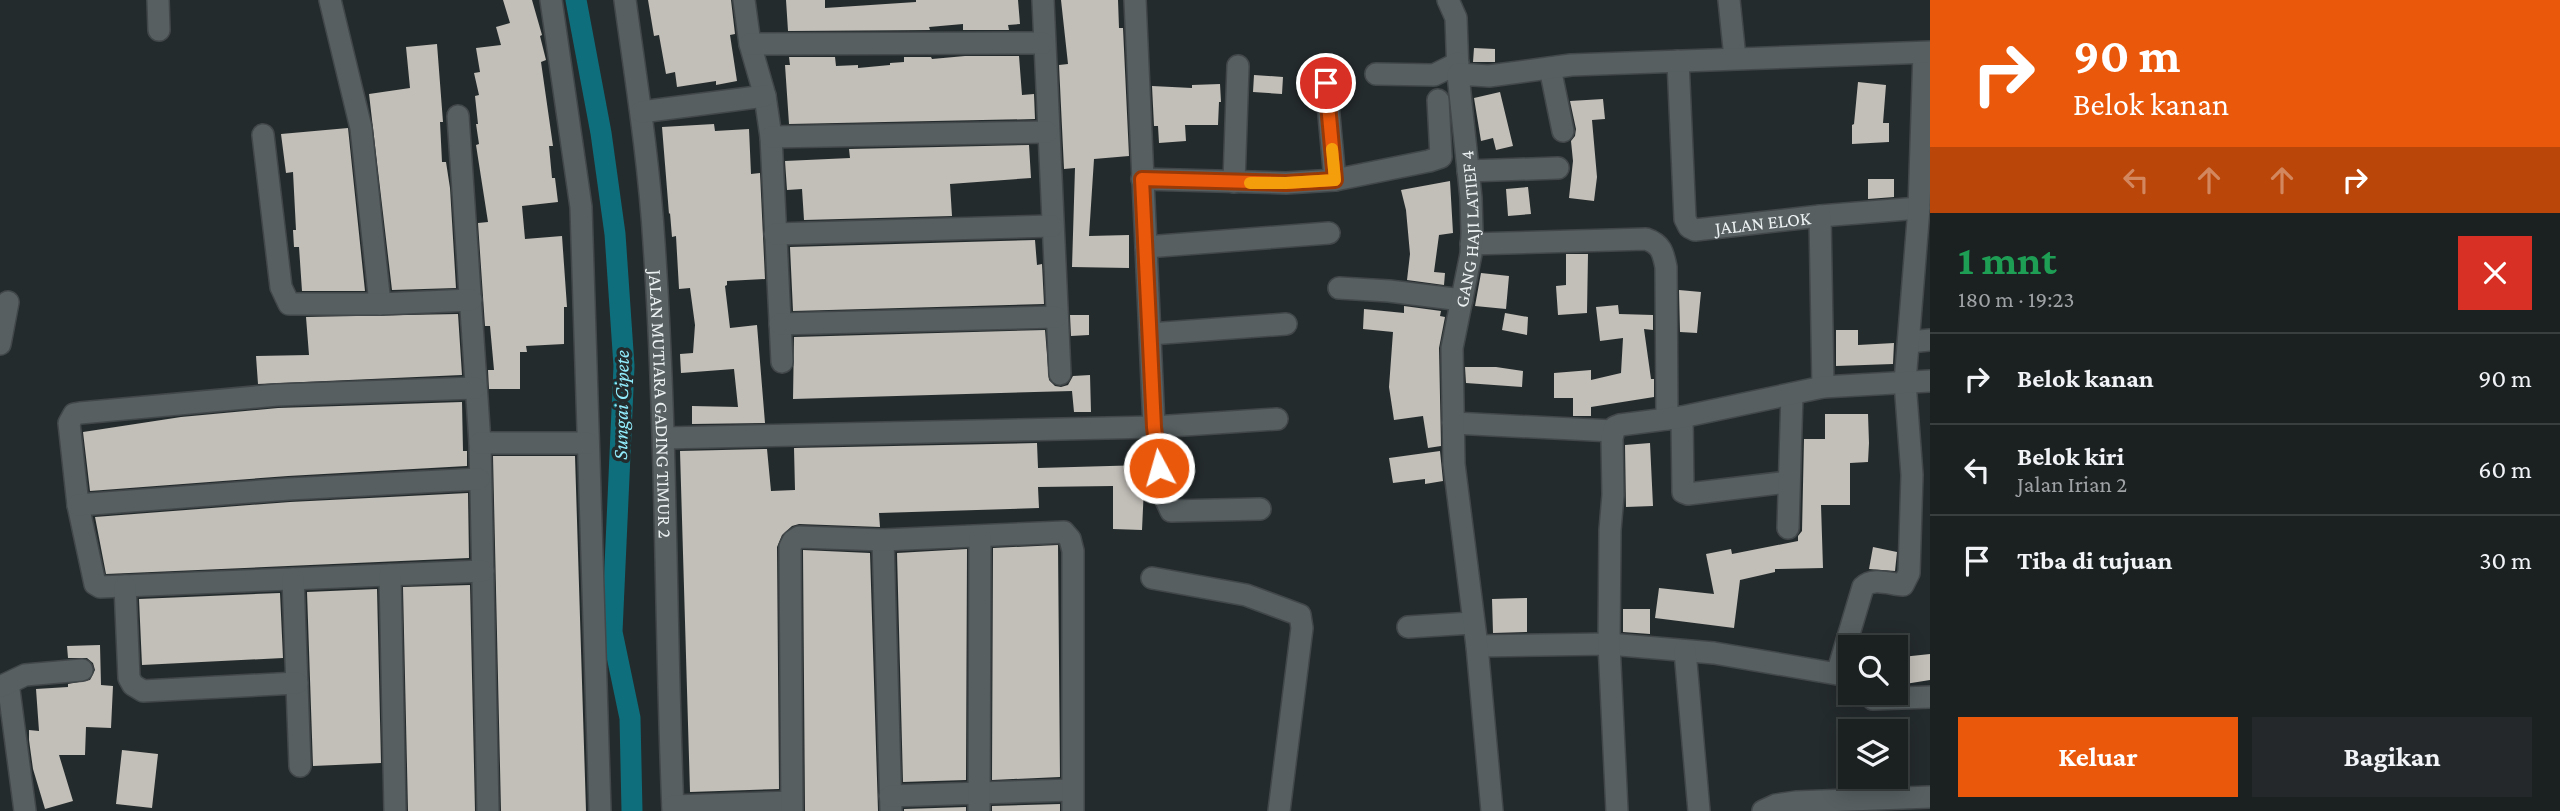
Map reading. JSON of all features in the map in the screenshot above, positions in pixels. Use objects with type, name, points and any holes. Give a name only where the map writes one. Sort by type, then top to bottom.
[{"type":"street","points":[[158,0],[159,30]]},
{"type":"street","points":[[330,0],[361,128],[380,304]]},
{"type":"street","points":[[551,0],[581,207],[600,811]]},
{"type":"street","name":"JALAN MUTIARA GADING TIMUR 2","points":[[625,0],[641,112],[654,240],[664,438],[673,808]]},
{"type":"street","points":[[744,0],[750,44],[765,96],[771,137],[782,362]]},
{"type":"street","points":[[1042,0],[1060,374]]},
{"type":"street","points":[[1135,0],[1154,427],[1161,489],[1171,511],[1261,509]]},
{"type":"street","name":"GANG HAJI LATIEF 4","points":[[1448,0],[1456,18],[1458,69],[1471,198],[1471,244],[1452,348],[1457,508],[1477,646],[1493,811]]},
{"type":"street","points":[[1730,0],[1735,58]]},
{"type":"street","points":[[750,44],[1043,43]]},
{"type":"street","points":[[1376,74],[1434,75],[1458,69],[1489,76],[1571,65],[1927,52],[1919,208],[1905,382],[1912,475],[1909,573],[1903,585],[1868,582],[1863,587],[1853,635]]},
{"type":"street","name":"JALAN ELOK","points":[[1678,61],[1685,219],[1689,227],[1695,230],[1919,208]]},
{"type":"street","points":[[1234,182],[1238,66]]},
{"type":"street","points":[[1550,68],[1563,131]]},
{"type":"street","points":[[1326,83],[1335,180]]},
{"type":"street","points":[[641,112],[765,96]]},
{"type":"street","points":[[1142,179],[1286,183],[1335,180],[1441,156],[1438,100]]},
{"type":"street","points":[[458,116],[480,443],[488,811]]},
{"type":"street","points":[[771,137],[1047,132]]},
{"type":"street","points":[[263,135],[281,287],[287,302],[297,305],[471,300]]},
{"type":"street","points":[[1468,171],[1558,168]]},
{"type":"street","points":[[1820,216],[1823,387]]},
{"type":"street","points":[[775,234],[1052,226]]},
{"type":"street","points":[[1146,247],[1329,233]]},
{"type":"street","points":[[1471,244],[1646,239],[1658,243],[1666,267],[1674,418],[1683,492],[1688,494],[1788,482]]},
{"type":"street","points":[[1339,288],[1462,300]]},
{"type":"street","points":[[0,344],[8,302]]},
{"type":"street","points":[[780,324],[1056,317]]},
{"type":"street","points":[[1150,334],[1286,324]]},
{"type":"street","points":[[1909,342],[1930,340]]},
{"type":"street","points":[[1453,424],[1613,431],[1620,425],[1674,418],[1823,387],[1930,381]]},
{"type":"street","points":[[475,388],[277,395],[74,414],[69,423],[78,505],[95,584],[100,587],[483,571]]},
{"type":"street","points":[[1788,528],[1792,394]]},
{"type":"street","points":[[664,438],[1154,427],[1277,419]]},
{"type":"street","points":[[1613,431],[1609,644],[1617,811]]},
{"type":"street","points":[[480,443],[587,443]]},
{"type":"street","points":[[78,505],[289,489],[479,479]]},
{"type":"street","points":[[673,808],[792,806],[790,547],[799,537],[883,540],[1064,532],[1070,539],[1073,551],[1072,800],[890,803],[883,540]]},
{"type":"street","points":[[979,802],[980,537]]},
{"type":"street","points":[[390,575],[396,811]]},
{"type":"street","points":[[1152,578],[1246,595],[1300,615],[1302,628],[1279,811]]},
{"type":"street","points":[[293,579],[300,766]]},
{"type":"street","points":[[125,586],[129,678],[137,689],[143,691],[297,683]]},
{"type":"street","points":[[1408,627],[1472,623]]},
{"type":"street","points":[[1477,646],[1609,644],[1714,653],[1838,675]]},
{"type":"street","points":[[1685,651],[1699,811]]},
{"type":"street","points":[[1,686],[25,675],[82,670]]},
{"type":"street","points":[[1,686],[9,690],[25,811]]},
{"type":"street","points":[[1908,698],[1930,697]]},
{"type":"street","points":[[1763,811],[1776,805],[1796,802],[1930,797]]},
{"type":"building","points":[[503,0],[532,0],[542,35],[540,36],[546,60],[541,62],[553,146],[549,146],[552,178],[555,178],[558,202],[522,206],[525,239],[562,236],[567,307],[564,307],[564,344],[526,346],[527,352],[520,352],[520,389],[489,389],[488,370],[494,370],[490,326],[485,326],[478,223],[488,222],[476,145],[479,144],[475,96],[479,95],[474,73],[480,72],[476,48],[501,45],[496,27],[510,23]]},
{"type":"building","points":[[648,0],[731,0],[735,34],[730,35],[737,81],[677,87],[675,72],[666,74],[659,35],[654,36]]},
{"type":"building","points":[[786,0],[825,0],[825,8],[916,0],[1018,0],[1020,24],[1008,25],[1009,30],[963,30],[963,24],[929,27],[930,30],[788,31]]},
{"type":"building","points":[[1061,0],[1118,0],[1119,28],[1123,28],[1129,156],[1094,159],[1089,236],[1129,235],[1129,268],[1072,267],[1075,168],[1064,169],[1059,65],[1068,64]]},
{"type":"building","points":[[437,44],[443,122],[440,122],[442,162],[446,162],[450,188],[456,288],[392,290],[369,94],[410,88],[406,47]]},
{"type":"building","points":[[1474,48],[1495,49],[1495,62],[1473,62]]},
{"type":"building","points":[[1019,56],[1022,95],[1034,94],[1035,119],[789,124],[785,65],[790,65],[789,57],[835,57],[836,66],[858,65],[858,68],[904,62],[904,57],[932,59]]},
{"type":"building","points":[[1254,75],[1283,77],[1282,94],[1253,92]]},
{"type":"building","points":[[1858,82],[1886,85],[1883,123],[1889,123],[1889,142],[1852,144]]},
{"type":"building","points":[[1220,84],[1218,125],[1185,125],[1186,141],[1159,143],[1158,126],[1154,126],[1152,86],[1192,88],[1192,85]]},
{"type":"building","points":[[1500,92],[1513,146],[1496,150],[1493,138],[1481,141],[1474,98]]},
{"type":"building","points":[[1603,99],[1605,119],[1592,120],[1597,177],[1594,201],[1569,198],[1573,161],[1571,141],[1576,129],[1570,101]]},
{"type":"building","points":[[714,124],[715,131],[749,129],[751,174],[760,173],[765,279],[727,281],[725,286],[730,328],[757,325],[765,423],[692,424],[692,406],[738,407],[734,369],[681,373],[680,354],[693,353],[695,325],[690,288],[679,289],[676,236],[672,237],[669,214],[662,127]]},
{"type":"building","points":[[348,128],[365,291],[302,291],[299,247],[294,247],[293,230],[296,230],[293,172],[286,173],[281,134]]},
{"type":"building","points":[[1029,145],[1031,178],[950,184],[952,216],[804,220],[802,189],[787,190],[785,161],[850,158],[849,149]]},
{"type":"building","points":[[1868,179],[1894,179],[1894,197],[1868,199]]},
{"type":"building","points":[[1450,181],[1453,233],[1439,235],[1434,272],[1445,273],[1444,285],[1407,280],[1410,254],[1406,210],[1401,190]]},
{"type":"building","points":[[1528,187],[1531,214],[1508,216],[1506,189]]},
{"type":"building","points":[[1035,240],[1037,265],[1042,264],[1044,304],[793,311],[790,247]]},
{"type":"building","points":[[1566,254],[1588,254],[1587,313],[1558,315],[1556,286],[1566,285]]},
{"type":"building","points":[[1481,273],[1509,276],[1506,309],[1475,306]]},
{"type":"building","points":[[1679,290],[1701,292],[1697,333],[1680,332]]},
{"type":"building","points":[[1618,305],[1619,314],[1653,315],[1653,330],[1644,329],[1651,379],[1654,379],[1654,397],[1591,407],[1591,416],[1573,416],[1573,398],[1554,398],[1554,373],[1591,370],[1591,380],[1621,373],[1623,338],[1600,341],[1596,307]]},
{"type":"building","points":[[1404,306],[1441,311],[1440,316],[1445,317],[1439,348],[1441,446],[1428,448],[1423,416],[1394,420],[1389,387],[1393,332],[1363,329],[1364,309],[1404,313]]},
{"type":"building","points":[[1505,313],[1528,317],[1527,335],[1502,330]]},
{"type":"building","points":[[458,314],[462,375],[258,384],[256,356],[309,355],[306,317]]},
{"type":"building","points":[[1070,315],[1089,315],[1089,335],[1071,336]]},
{"type":"building","points":[[1045,330],[1049,380],[1055,386],[1061,387],[1068,385],[1073,376],[1090,375],[1091,412],[1074,412],[1072,391],[793,399],[794,337]]},
{"type":"building","points":[[1836,330],[1858,330],[1858,345],[1894,343],[1893,364],[1836,366]]},
{"type":"building","points":[[1465,367],[1496,367],[1523,371],[1522,387],[1466,383]]},
{"type":"building","points":[[462,402],[463,451],[467,451],[467,466],[90,491],[83,432],[181,417],[278,408]]},
{"type":"building","points":[[1825,414],[1868,414],[1869,443],[1868,462],[1850,463],[1850,505],[1821,505],[1823,568],[1775,569],[1775,572],[1740,580],[1734,628],[1655,618],[1659,588],[1714,594],[1706,554],[1731,549],[1732,554],[1798,541],[1802,531],[1804,439],[1825,439]]},
{"type":"building","points":[[1037,443],[1038,468],[1145,465],[1142,530],[1113,529],[1113,486],[1038,487],[1039,508],[879,513],[880,527],[792,526],[782,535],[777,547],[779,789],[690,792],[680,451],[767,449],[771,491],[795,490],[794,448]]},
{"type":"building","points":[[1650,443],[1653,506],[1626,507],[1625,445]]},
{"type":"building","points":[[1440,451],[1443,481],[1425,484],[1425,479],[1393,483],[1389,458]]},
{"type":"building","points":[[493,456],[575,456],[586,811],[501,811]]},
{"type":"building","points":[[468,493],[469,558],[106,574],[95,517],[290,502]]},
{"type":"building","points":[[1058,545],[1060,777],[992,780],[993,548]]},
{"type":"building","points":[[1873,547],[1897,552],[1895,571],[1869,569]]},
{"type":"building","points":[[967,549],[966,780],[903,782],[897,553]]},
{"type":"building","points":[[803,550],[870,553],[878,811],[805,811]]},
{"type":"building","points":[[470,585],[475,811],[408,811],[403,587]]},
{"type":"building","points":[[377,589],[381,763],[313,766],[307,592]]},
{"type":"building","points":[[280,593],[283,658],[142,665],[139,599]]},
{"type":"building","points":[[1527,598],[1527,632],[1493,633],[1492,599]]},
{"type":"building","points":[[1623,609],[1650,609],[1650,634],[1623,632]]},
{"type":"building","points":[[100,645],[101,685],[113,686],[111,728],[86,727],[85,755],[59,755],[73,801],[45,809],[33,769],[29,740],[29,730],[39,731],[36,689],[68,687],[68,684],[90,680],[95,670],[93,663],[87,658],[68,658],[67,646]]},
{"type":"building","points":[[1930,654],[1930,680],[1908,684],[1908,656]]},
{"type":"building","points":[[122,750],[158,754],[152,808],[116,804]]},
{"type":"building","points":[[1060,804],[1060,811],[992,811],[992,806]]},
{"type":"building","points":[[966,807],[966,811],[904,811],[904,809]]},
{"type":"waterway","name":"Sungai Cipete","points":[[576,0],[601,133],[615,234],[624,366],[612,632],[630,718],[632,811]]},
{"type":"slow traffic","points":[[1250,183],[1335,180],[1332,149]]},
{"type":"route","points":[[1159,468],[1154,427],[1142,179],[1286,183],[1335,180],[1326,83]]}]
